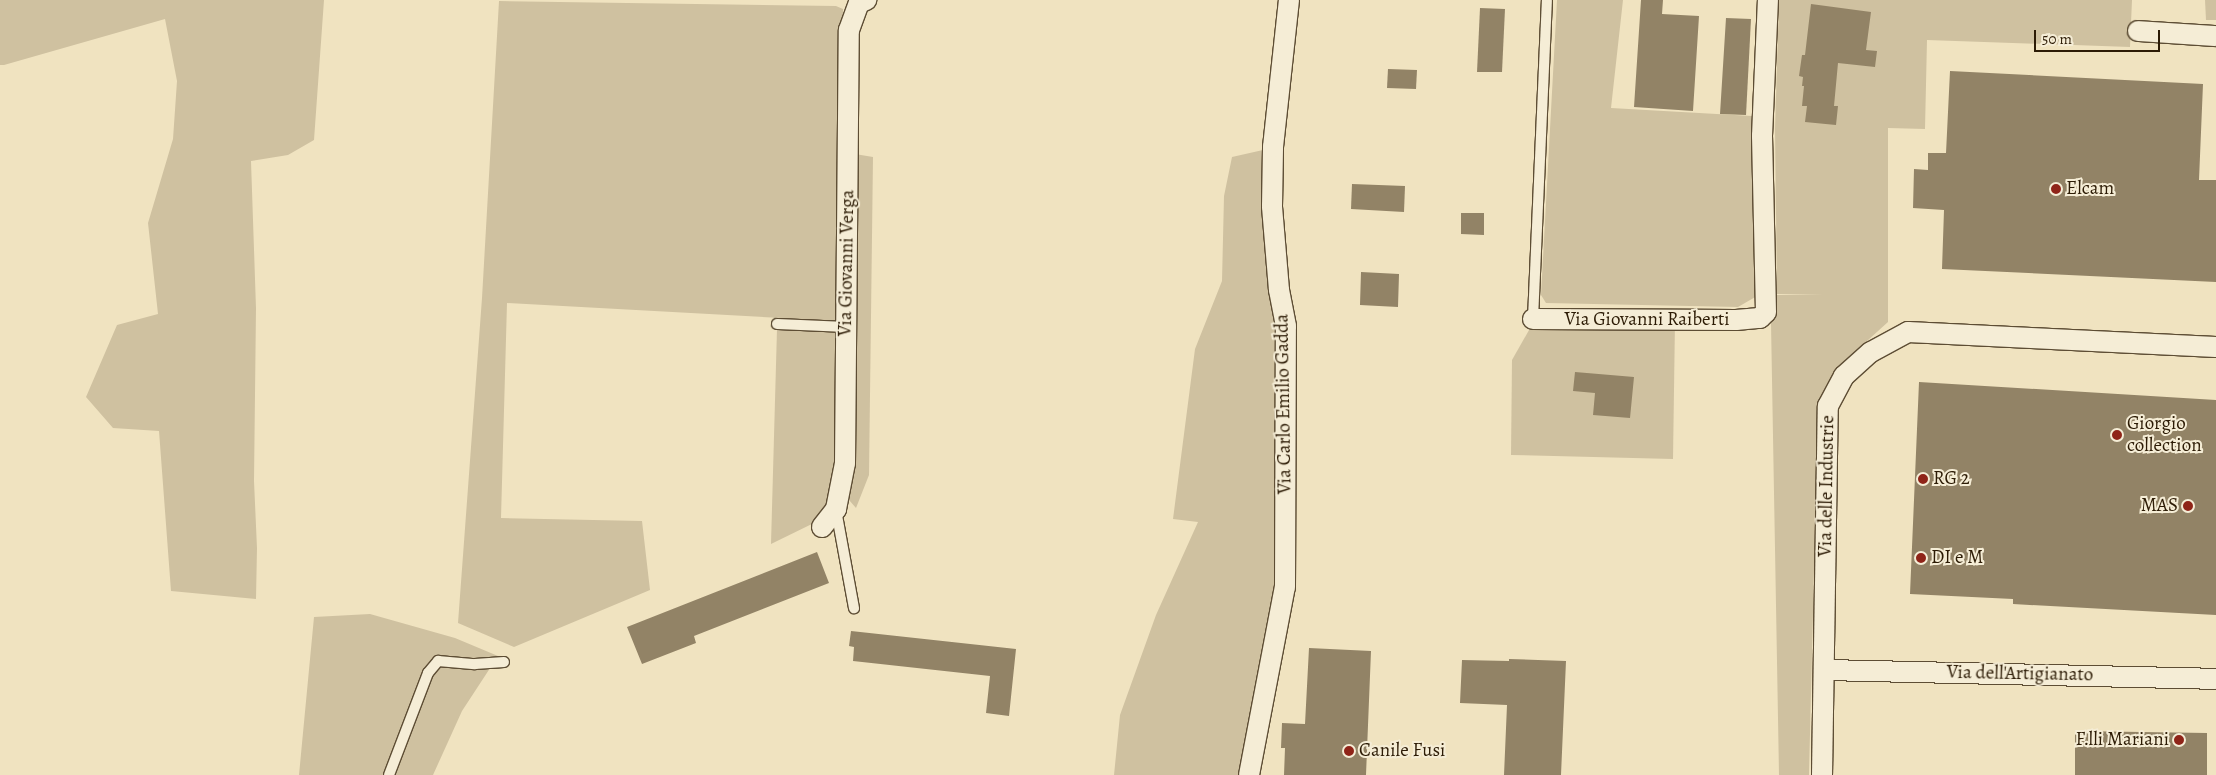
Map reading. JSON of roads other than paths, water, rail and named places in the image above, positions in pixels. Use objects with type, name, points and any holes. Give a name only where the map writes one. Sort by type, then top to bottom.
[{"type":"street","name":"Via Giovanni Verga","points":[[822,527],[836,509],[845,463],[850,30],[858,3],[866,0]]},
{"type":"street","name":"Via Carlo Emilio Gadda","points":[[1249,775],[1286,587],[1286,326],[1279,290],[1272,206],[1273,147],[1288,0]]},
{"type":"street","name":"Via Giovanni Raiberti","points":[[1533,319],[1736,320],[1760,318],[1766,312],[1762,136],[1768,0]]},
{"type":"street","points":[[2138,32],[2216,36]]},
{"type":"street","name":"Via delle Industrie","points":[[1822,775],[1828,406],[1844,376],[1871,352],[1908,332],[2216,347]]},
{"type":"street","name":"Via dell'Artigianato","points":[[1825,670],[2216,679]]},
{"type":"lane","name":"Via Giovanni Raiberti","points":[[1533,319],[1547,0]]},
{"type":"lane","points":[[777,324],[847,327]]},
{"type":"lane","points":[[836,509],[854,608]]},
{"type":"lane","points":[[389,775],[428,673],[438,661],[475,664],[504,662]]},
{"type":"place","name":"Elcam","points":[[2056,189]]},
{"type":"place","name":"Giorgio collection","points":[[2117,435]]},
{"type":"place","name":"RG 2","points":[[1923,479]]},
{"type":"place","name":"MAS","points":[[2188,506]]},
{"type":"place","name":"DI e M","points":[[1921,558]]},
{"type":"place","name":"F.lli Mariani","points":[[2179,740]]},
{"type":"place","name":"Canile Fusi","points":[[1349,751]]}]
